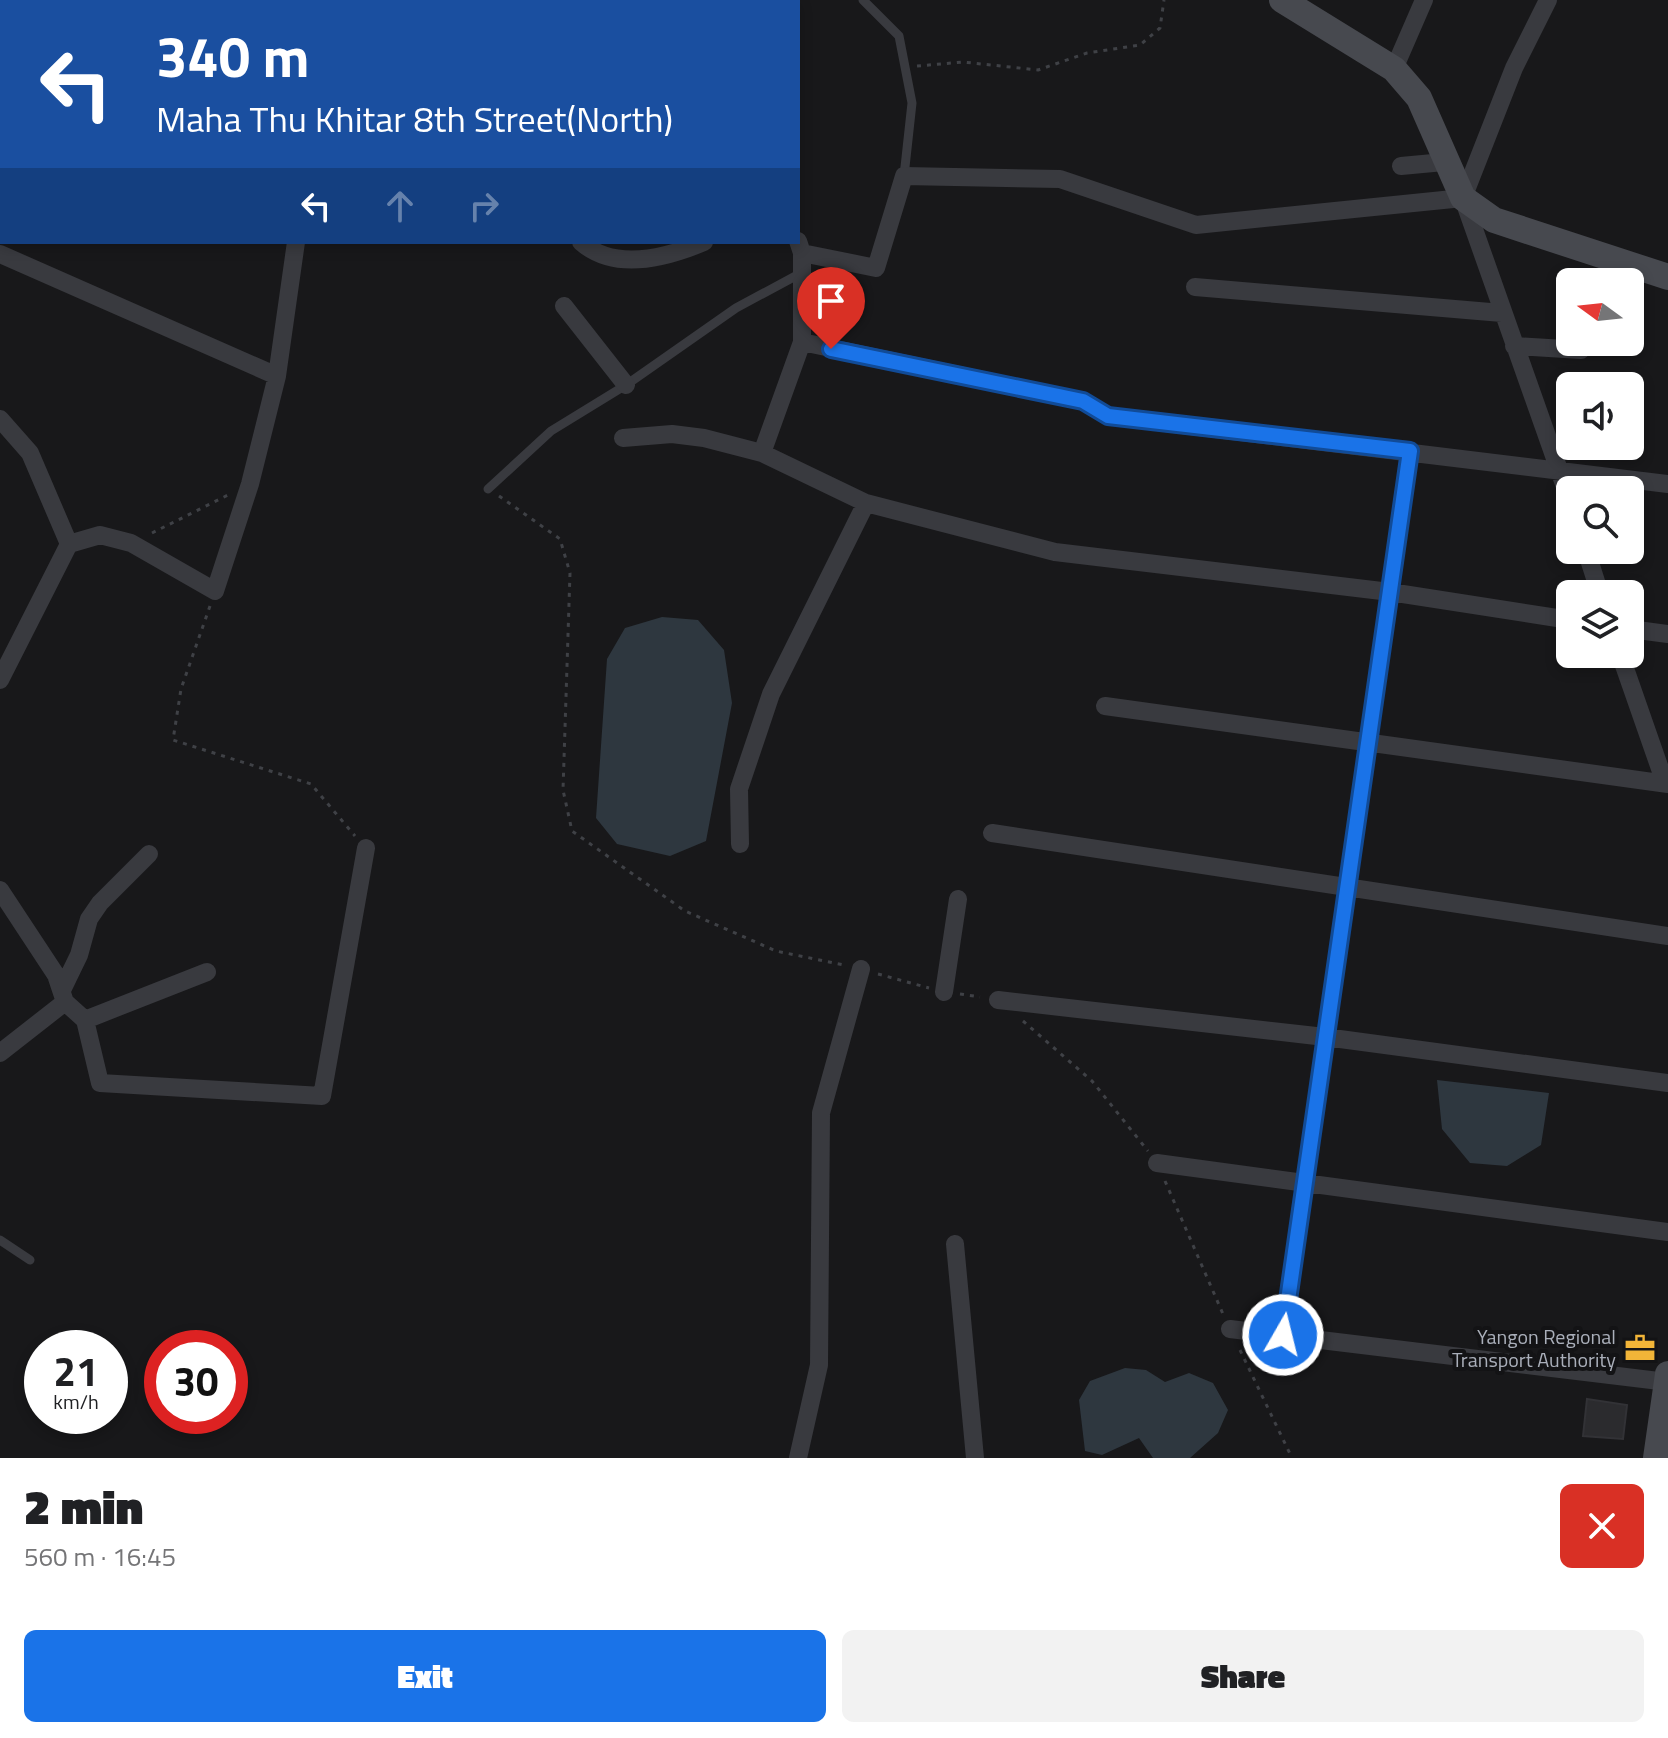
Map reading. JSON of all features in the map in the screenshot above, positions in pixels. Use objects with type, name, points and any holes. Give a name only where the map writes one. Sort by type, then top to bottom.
[{"type":"street","points":[[1282,0],[1394,69],[1419,98],[1444,162],[1463,198],[1562,476]]},
{"type":"street","points":[[1394,69],[1424,0]]},
{"type":"street","points":[[1463,198],[1514,68],[1548,0]]},
{"type":"street","points":[[1401,166],[1444,162]]},
{"type":"street","points":[[762,453],[802,342],[801,255],[876,268],[904,176],[1060,179],[1196,225],[1463,198],[1494,220],[1668,277]]},
{"type":"street","points":[[0,680],[69,544],[100,535],[131,543],[215,591],[250,484],[277,376],[296,244]]},
{"type":"street","points":[[583,244],[596,255],[625,259],[670,256],[699,244]]},
{"type":"street","points":[[0,254],[277,376]]},
{"type":"street","points":[[1195,287],[1502,313]]},
{"type":"street","points":[[564,306],[626,385]]},
{"type":"street","points":[[802,342],[1083,401],[1108,416],[1668,484]]},
{"type":"street","points":[[1514,346],[1556,349]]},
{"type":"street","points":[[0,419],[30,453],[69,544]]},
{"type":"street","points":[[623,438],[672,434],[704,438],[762,453],[866,503],[1055,552],[1390,592],[1556,618]]},
{"type":"street","points":[[1283,1335],[1410,451]]},
{"type":"street","points":[[740,844],[739,789],[771,694],[866,503]]},
{"type":"street","points":[[1644,631],[1668,634]]},
{"type":"street","points":[[1105,706],[1666,784],[1625,668]]},
{"type":"street","points":[[992,833],[1668,936]]},
{"type":"street","points":[[0,890],[64,995],[85,1020],[100,1083],[322,1096],[366,848]]},
{"type":"street","points":[[0,1053],[64,995],[89,919],[100,903],[149,854]]},
{"type":"street","points":[[944,992],[958,899]]},
{"type":"street","points":[[798,1458],[819,1365],[821,1113],[861,969]]},
{"type":"street","points":[[85,1020],[207,972]]},
{"type":"street","points":[[998,1000],[1325,1037],[1668,1083]]},
{"type":"street","points":[[1157,1163],[1668,1232]]},
{"type":"street","points":[[955,1244],[975,1458]]},
{"type":"street","points":[[1230,1329],[1668,1382]]},
{"type":"street","points":[[1656,1458],[1668,1374]]},
{"type":"lane","points":[[863,0],[899,36],[912,103],[904,176]]},
{"type":"lane","points":[[488,489],[551,431],[626,385],[736,308],[801,255]]},
{"type":"lane","points":[[0,1240],[30,1260]]},
{"type":"path","points":[[905,67],[963,62],[1038,70],[1087,53],[1140,45],[1160,28],[1164,0]]},
{"type":"path","points":[[131,543],[250,484]]},
{"type":"path","points":[[215,591],[181,689],[173,740],[311,784],[366,848]]},
{"type":"shaded area","points":[[662,617],[698,620],[724,650],[732,703],[706,841],[670,856],[617,844],[596,818],[607,659],[625,628]]},
{"type":"shaded area","points":[[1437,1080],[1549,1093],[1541,1145],[1507,1166],[1470,1163],[1442,1129]]},
{"type":"shaded area","points":[[1125,1368],[1146,1370],[1165,1382],[1189,1373],[1213,1383],[1228,1410],[1218,1433],[1190,1458],[1153,1458],[1139,1438],[1102,1455],[1085,1451],[1079,1400],[1090,1381]]},
{"type":"building","points":[[1587,1399],[1627,1405],[1623,1439],[1583,1436]]},
{"type":"place","name":"Yangon Regional Transport Authority","points":[[1640,1348]]},
{"type":"route","points":[[831,349],[1083,401],[1108,416],[1410,451],[1283,1335]]}]
